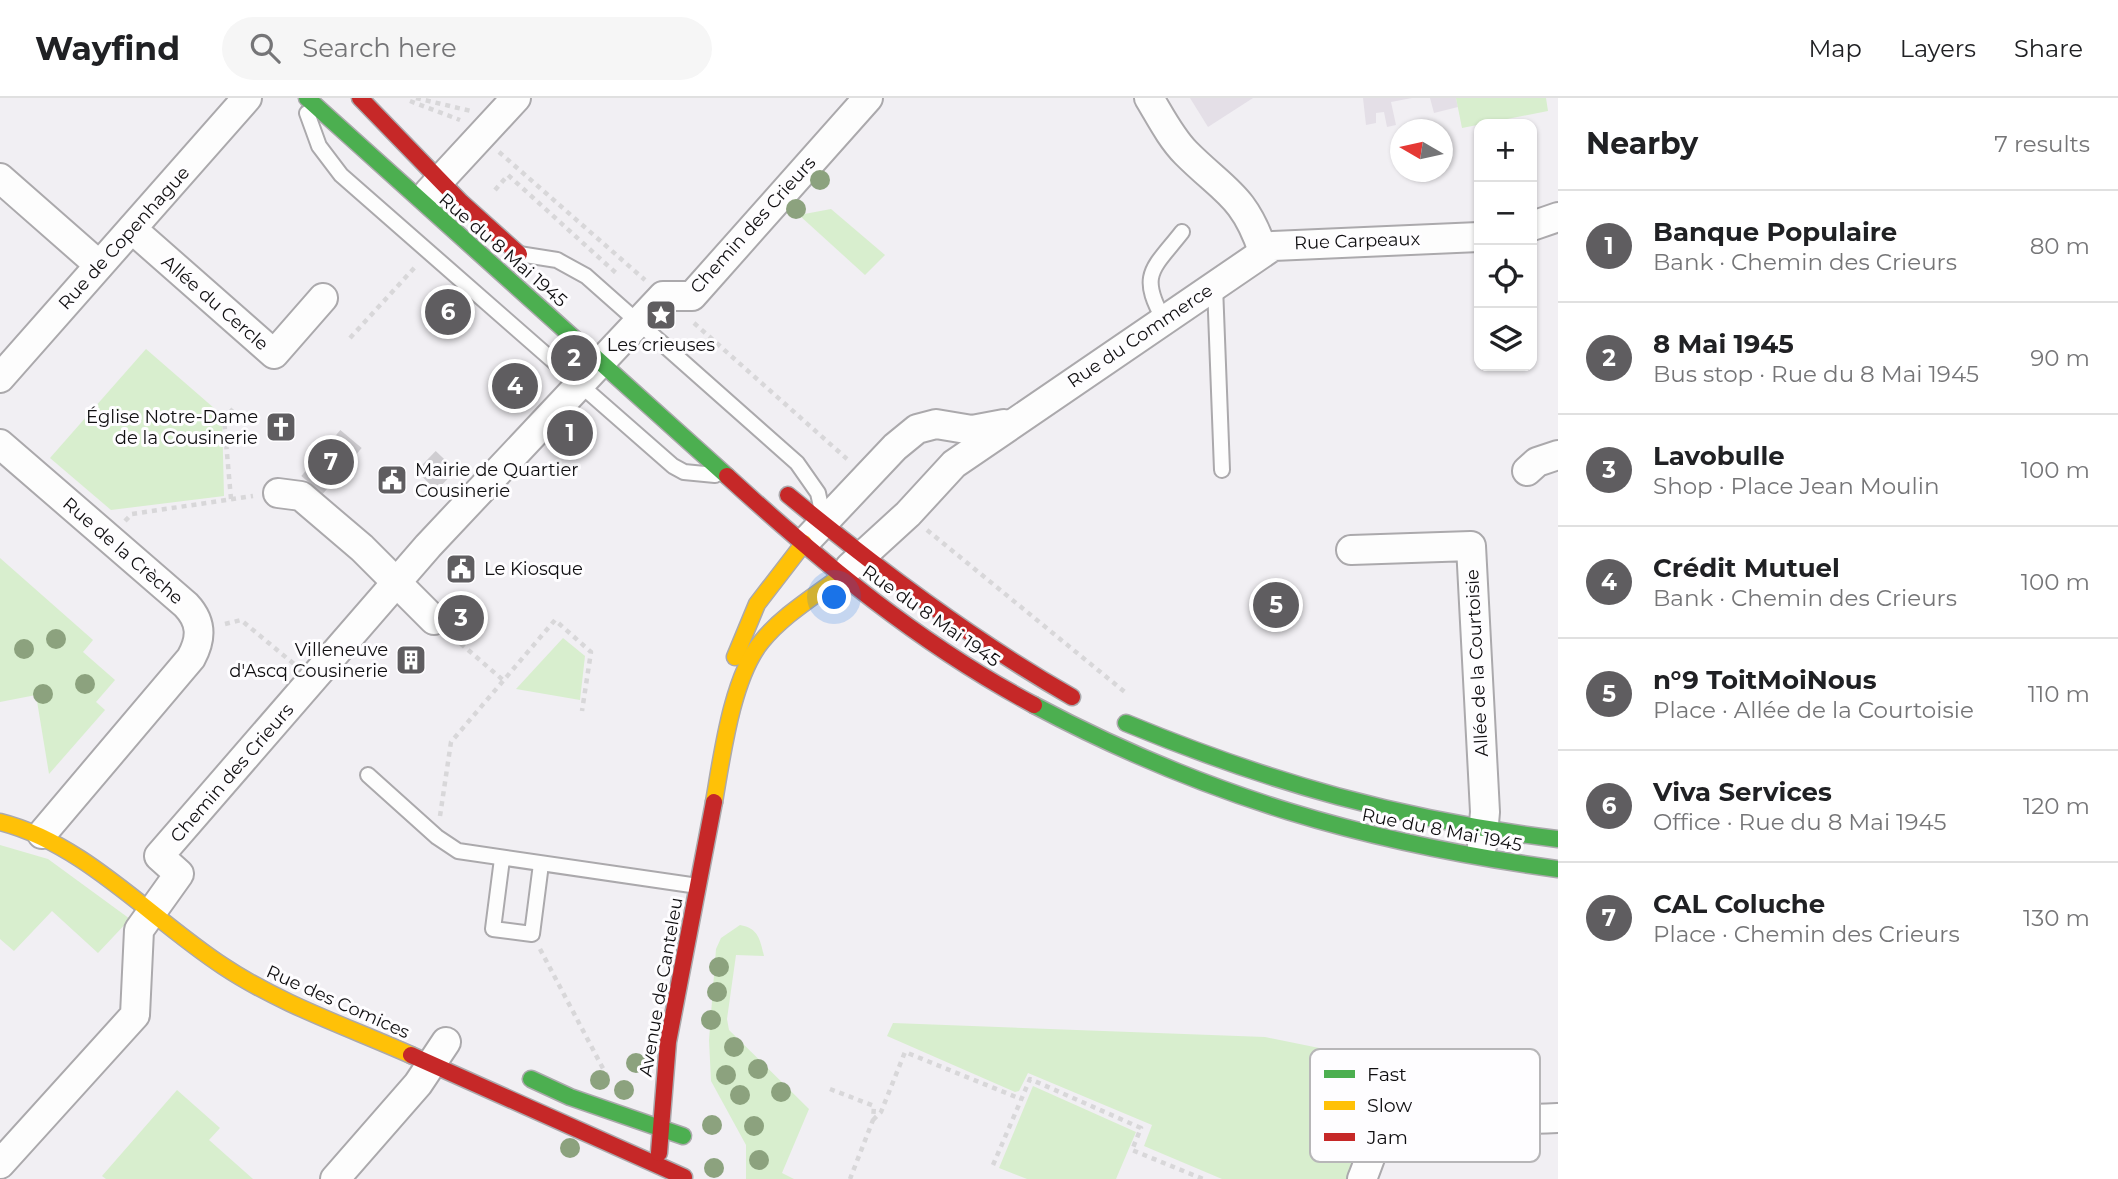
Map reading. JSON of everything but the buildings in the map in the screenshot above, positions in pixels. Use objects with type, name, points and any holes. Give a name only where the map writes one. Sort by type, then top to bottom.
[{"type":"main road","name":"Rue du 8 Mai 1945","points":[[305,98],[419,202],[615,347],[729,475],[813,533],[861,556],[994,649],[1092,708]]},
{"type":"main road","name":"Rue du 8 Mai 1945","points":[[360,98],[440,180],[538,271]]},
{"type":"main road","name":"Rue du 8 Mai 1945","points":[[771,480],[813,533],[841,576],[877,606],[976,672],[1073,727],[1122,751],[1266,808],[1400,844],[1480,859],[1558,869]]},
{"type":"main road","name":"Avenue de Canteleu","points":[[727,731],[730,680],[747,622],[757,604],[813,533]]},
{"type":"main road","name":"Avenue de Canteleu","points":[[660,1173],[659,1128],[668,1042],[727,731],[741,683],[760,643],[780,623],[841,576]]},
{"type":"main road","name":"Rue du 8 Mai 1945","points":[[1114,718],[1226,765],[1338,801],[1484,831],[1558,839]]},
{"type":"main road","name":"Rue des Comices","points":[[0,821],[86,843]]},
{"type":"main road","name":"Rue des Comices","points":[[44,831],[79,858],[162,897],[229,972],[257,988],[443,1048],[660,1173],[684,1155],[659,1128],[570,1097],[520,1075]]},
{"type":"main road","name":"Avenue de Canteleu","points":[[687,1033],[699,886]]},
{"type":"street","name":"Rue de Copenhague","points":[[0,378],[247,98]]},
{"type":"street","points":[[419,202],[516,98]]},
{"type":"street","name":"Chemin des Crieurs","points":[[0,1164],[135,1015],[139,930],[179,874],[159,856],[428,546],[461,494],[581,383],[663,296],[692,296],[867,98]]},
{"type":"street","points":[[1149,98],[1186,153],[1239,201],[1248,214],[1263,251]]},
{"type":"street","points":[[0,178],[99,265]]},
{"type":"street","points":[[1537,224],[1558,217]]},
{"type":"street","name":"Allée du Cercle","points":[[132,229],[274,354],[323,298]]},
{"type":"street","name":"Rue Carpeaux","points":[[1263,251],[1283,243],[1474,237]]},
{"type":"street","name":"Rue du Commerce","points":[[841,576],[908,514],[954,464],[1263,251]]},
{"type":"street","name":"Rue du Commerce","points":[[813,533],[908,434],[926,424],[972,430],[1017,420]]},
{"type":"street","name":"Rue de la Crèche","points":[[0,444],[186,605],[197,619],[200,630]]},
{"type":"street","points":[[1527,471],[1536,462],[1558,455]]},
{"type":"street","points":[[297,491],[362,548],[434,620]]},
{"type":"street","name":"Allée de la Courtoisie","points":[[1351,550],[1471,546],[1484,831],[1480,859]]},
{"type":"street","points":[[44,831],[191,658],[199,640],[200,630]]},
{"type":"street","points":[[335,1179],[418,1084],[443,1048]]},
{"type":"street","points":[[1540,1118],[1558,1118]]},
{"type":"street","points":[[1362,1179],[1369,1162]]},
{"type":"lane","points":[[305,98],[318,146],[341,175],[673,466],[684,472],[729,475]]},
{"type":"lane","points":[[1164,320],[1150,296],[1149,285],[1155,266],[1182,232]]},
{"type":"lane","points":[[519,254],[542,256],[573,267],[797,463],[818,493],[813,533]]},
{"type":"lane","points":[[1214,285],[1222,470]]},
{"type":"lane","points":[[368,775],[437,837],[458,851],[699,886]]},
{"type":"lane","points":[[502,859],[493,929],[532,934],[541,863]]},
{"type":"path","points":[[404,98],[486,131]]},
{"type":"path","points":[[416,98],[425,103],[466,109],[515,166],[867,477]]},
{"type":"path","points":[[508,175],[515,166]]},
{"type":"path","points":[[387,286],[393,291]]},
{"type":"path","points":[[231,499],[225,419],[233,409]]},
{"type":"path","points":[[108,538],[132,514],[297,491]]},
{"type":"path","points":[[908,514],[1131,697]]},
{"type":"path","points":[[200,630],[241,620],[313,680]]},
{"type":"path","points":[[434,620],[503,680]]},
{"type":"path","points":[[437,837],[451,742],[555,621],[591,652],[582,711]]},
{"type":"path","points":[[532,934],[609,1079]]},
{"type":"path","points":[[873,1120],[881,1112],[905,1052],[1021,1099]]},
{"type":"path","points":[[993,1164],[1030,1079],[1141,1128],[1132,1150],[1203,1179]]},
{"type":"path","points":[[830,1088],[873,1106],[873,1120],[849,1179]]},
{"type":"shaded area","points":[[1190,98],[1253,98],[1208,127]]},
{"type":"shaded area","points":[[1363,98],[1412,98],[1391,102],[1395,119],[1390,119],[1390,126],[1387,127],[1384,112],[1376,113],[1376,123],[1366,125]]},
{"type":"shaded area","points":[[1430,98],[1456,98],[1458,107],[1434,113]]},
{"type":"green space","points":[[1456,98],[1546,98],[1548,111],[1508,119],[1474,119],[1474,126],[1462,128]]},
{"type":"green space","points":[[831,209],[885,255],[865,275],[799,215]]},
{"type":"green space","points":[[146,349],[222,415],[224,496],[111,510],[50,458]]},
{"type":"green space","points":[[0,558],[93,640],[83,652],[115,680],[96,702],[105,710],[49,774],[36,695],[0,702]]},
{"type":"green space","points":[[563,638],[585,656],[580,700],[516,689]]},
{"type":"green space","points":[[0,845],[48,859],[130,919],[98,953],[52,911],[14,951],[0,939]]},
{"type":"green space","points":[[740,925],[746,926],[757,935],[764,956],[736,955],[727,1019],[729,1030],[809,1109],[782,1173],[794,1179],[746,1179],[746,1145],[711,1081],[709,1040],[716,949],[721,938]]},
{"type":"green space","points":[[893,1023],[1265,1037],[1324,1049],[1310,1049],[1310,1162],[1353,1162],[1346,1179],[1222,1179],[1144,1146],[1152,1125],[1028,1073],[1019,1091],[1015,1092],[887,1036]]},
{"type":"green space","points":[[1033,1086],[1136,1132],[1116,1179],[1027,1179],[999,1168]]},
{"type":"green space","points":[[177,1090],[220,1128],[209,1140],[253,1179],[106,1179],[102,1176]]},
{"type":"tunnel","points":[[312,485],[351,439]]},
{"type":"tunnel","points":[[426,461],[452,486]]},
{"type":"traffic: fast","points":[[307,98],[727,476]]},
{"type":"traffic: fast","points":[[1034,705],[1161,765],[1288,811],[1353,830],[1420,845],[1558,869]]},
{"type":"traffic: fast","points":[[1126,723],[1233,764],[1338,796],[1445,821],[1558,839]]},
{"type":"traffic: fast","points":[[531,1079],[570,1097],[683,1136]]},
{"type":"traffic: slow","points":[[735,657],[757,604],[804,543]]},
{"type":"traffic: slow","points":[[714,802],[730,718],[743,675],[752,656],[780,623],[841,576]]},
{"type":"traffic: slow","points":[[0,822],[31,832],[88,864],[196,947],[245,980],[411,1055]]},
{"type":"traffic: jam","points":[[360,98],[461,202],[519,254]]},
{"type":"traffic: jam","points":[[727,476],[799,540],[873,600],[951,656],[1034,705]]},
{"type":"traffic: jam","points":[[788,495],[926,602],[1034,675],[1072,697]]},
{"type":"traffic: jam","points":[[659,1153],[668,1042],[714,802]]},
{"type":"traffic: jam","points":[[411,1055],[684,1177]]},
{"type":"place","name":"Viva Services","points":[[448,312]]},
{"type":"place","name":"Les crieuses","points":[[661,315]]},
{"type":"place","name":"8 Mai 1945","points":[[574,358]]},
{"type":"place","name":"Crédit Mutuel","points":[[515,386]]},
{"type":"place","name":"Église Notre-Dame de la Cousinerie","points":[[281,427]]},
{"type":"place","name":"Banque Populaire","points":[[570,433]]},
{"type":"place","name":"CAL Coluche","points":[[331,462]]},
{"type":"place","name":"Mairie de Quartier Cousinerie","points":[[392,480]]},
{"type":"place","name":"Le Kiosque","points":[[461,569]]},
{"type":"place","name":"n°9 ToitMoiNous","points":[[1276,605]]},
{"type":"place","name":"Lavobulle","points":[[461,618]]},
{"type":"place","name":"Villeneuve d'Ascq Cousinerie","points":[[411,660]]}]
